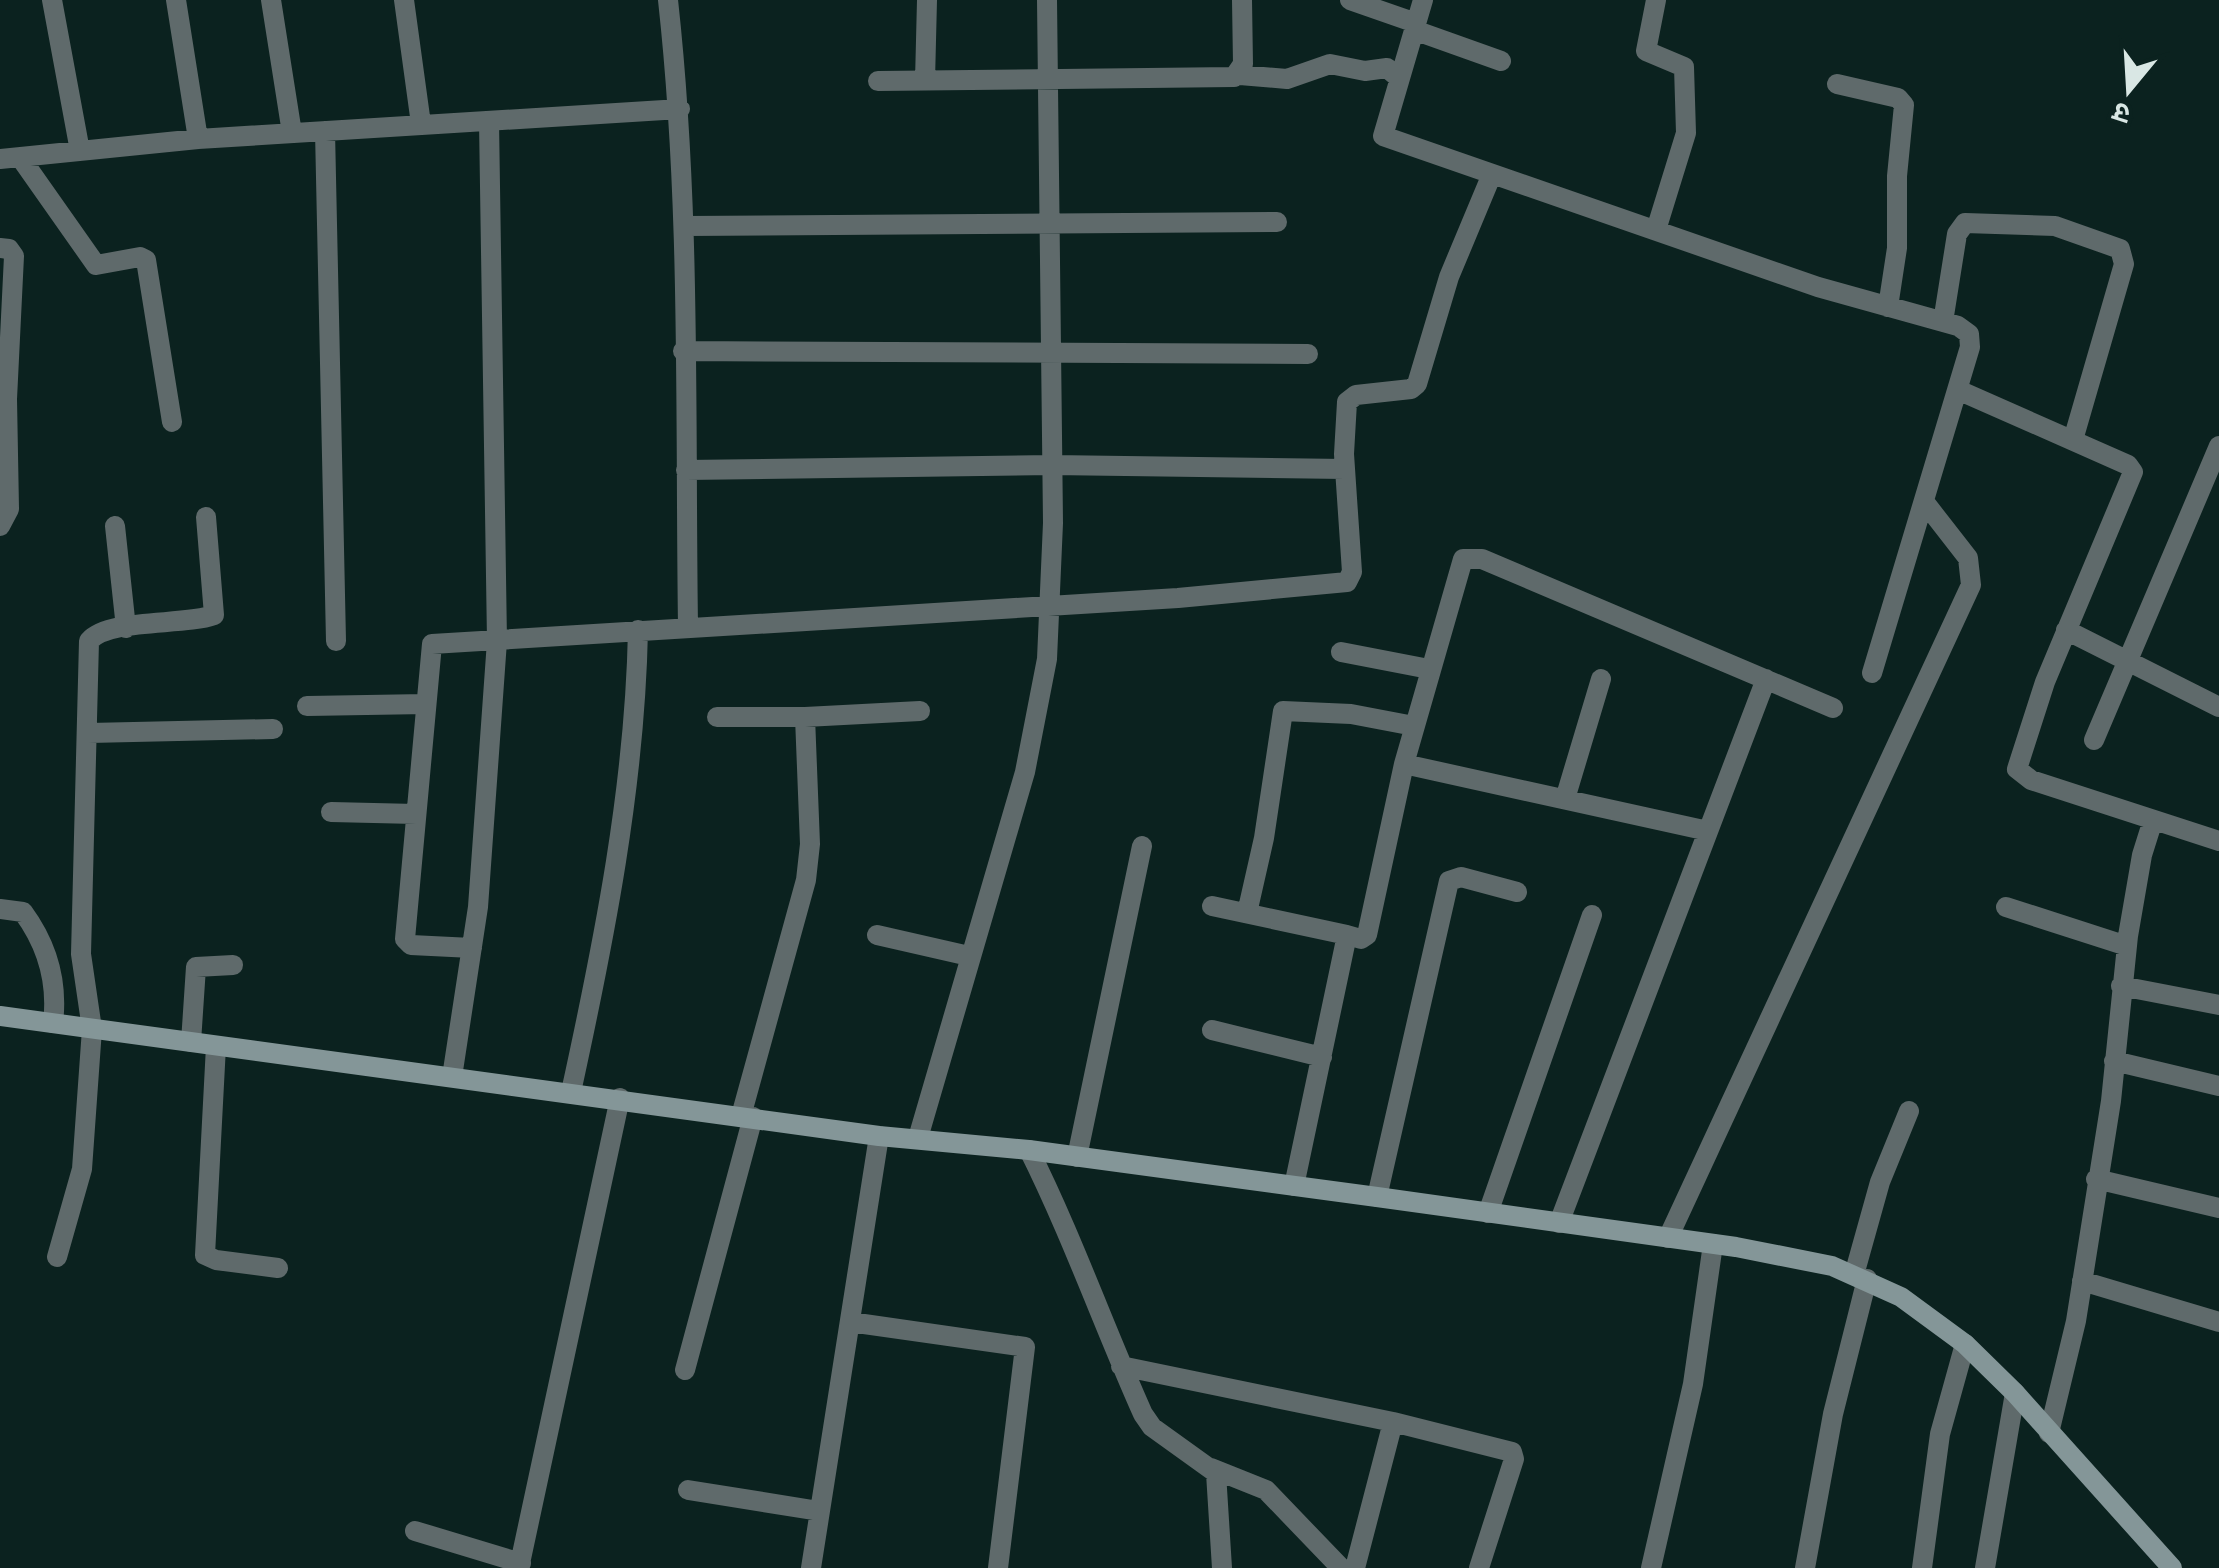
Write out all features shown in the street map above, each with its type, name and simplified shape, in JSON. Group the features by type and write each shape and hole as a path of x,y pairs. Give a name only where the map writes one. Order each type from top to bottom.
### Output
{"street":[{"path":"52,0 80,150"},
{"path":"176,0 198,138"},
{"path":"271,0 292,133"},
{"path":"404,0 421,124"},
{"path":"668,0 680,108 686,226 682,350 688,626"},
{"path":"924,81 927,0"},
{"path":"921,1127 1036,732 1050,605 1047,0"},
{"path":"1240,75 1242,0"},
{"path":"1350,0 1500,61"},
{"path":"1423,0 1383,136 1966,330 1971,340 1958,390 1872,673"},
{"path":"1656,0 1646,51 1684,67 1682,103 1686,126 1656,230"},
{"path":"878,81 1240,75 1288,79 1332,64 1364,71 1387,68 1399,78"},
{"path":"1837,84 1898,98 1904,105 1896,176 1897,248 1888,307"},
{"path":"10,158 198,138 680,108"},
{"path":"453,1067 486,825 497,641 489,121"},
{"path":"326,131 336,641"},
{"path":"10,158 96,265 146,260 172,422"},
{"path":"472,948 405,942 431,645 1178,598 1347,582 1352,572 1345,469 1348,402 1356,395 1411,389 1417,384 1448,277 1492,174"},
{"path":"686,226 1277,222"},
{"path":"1943,322 1958,234 1965,223 2055,226 2120,249 2124,264 2073,440"},
{"path":"0,248 9,249 14,256 7,399 9,510 0,526"},
{"path":"682,350 1308,354"},
{"path":"1958,390 2128,465 2133,472 2023,740 2017,769 2031,780 2219,842"},
{"path":"2094,740 2128,660 2210,493 2219,446"},
{"path":"686,470 1052,465 1345,469"},
{"path":"1672,1229 1970,585 1968,558 1926,504"},
{"path":"57,1257 82,1169 91,1021 81,954 89,641 95,635 126,628 214,614 206,517"},
{"path":"115,526 126,628"},
{"path":"1212,906 1361,940 1367,935 1429,669 1459,565 1468,555 1833,708"},
{"path":"574,1078 622,815 636,701 638,630"},
{"path":"2066,630 2219,707"},
{"path":"1341,652 1429,669"},
{"path":"1562,1214 1766,679"},
{"path":"1565,799 1602,680"},
{"path":"307,706 426,704"},
{"path":"717,717 804,718 920,710"},
{"path":"1248,913 1283,711 1350,714 1414,726"},
{"path":"685,1370 809,861 804,718"},
{"path":"89,732 273,729"},
{"path":"1404,764 1708,831"},
{"path":"331,812 416,814"},
{"path":"2052,1422 2082,1281 2127,946 2142,855 2153,820"},
{"path":"1080,1145 1142,846"},
{"path":"1380,1186 1449,881 1461,877 1517,892"},
{"path":"2006,907 2127,946"},
{"path":"0,909 23,912 36,931 56,982 54,1014"},
{"path":"1491,1205 1592,915"},
{"path":"877,935 969,956"},
{"path":"1296,1177 1347,935"},
{"path":"192,1031 196,968 233,965"},
{"path":"2121,986 2219,1005"},
{"path":"0,1016 54,1014 192,1031 216,1046 574,1078 620,1098 746,1107 879,1136 921,1127 1029,1150 1080,1145 1672,1229 1713,1244 1860,1268 1965,1344 2015,1394 2052,1422 2172,1568"},
{"path":"1212,1030 1322,1057"},
{"path":"216,1046 205,1254 216,1260 278,1268"},
{"path":"2114,1061 2219,1086"},
{"path":"414,1531 520,1565 620,1098"},
{"path":"1805,1568 1860,1268 1880,1182 1909,1112"},
{"path":"811,1568 879,1136"},
{"path":"1029,1150 1058,1207 1122,1366 1152,1427 1212,1468 1266,1490 1341,1568"},
{"path":"2096,1179 2219,1208"},
{"path":"1651,1568 1693,1384 1713,1244"},
{"path":"2082,1281 2219,1322"},
{"path":"850,1322 1025,1347 1027,1362 998,1568"},
{"path":"1922,1568 1940,1434 1965,1344"},
{"path":"1122,1366 1393,1422 1514,1456 1480,1568"},
{"path":"1986,1568 2015,1394"},
{"path":"1355,1568 1393,1422"},
{"path":"1212,1468 1220,1489 1222,1568"},
{"path":"688,1490 819,1510"}]}
